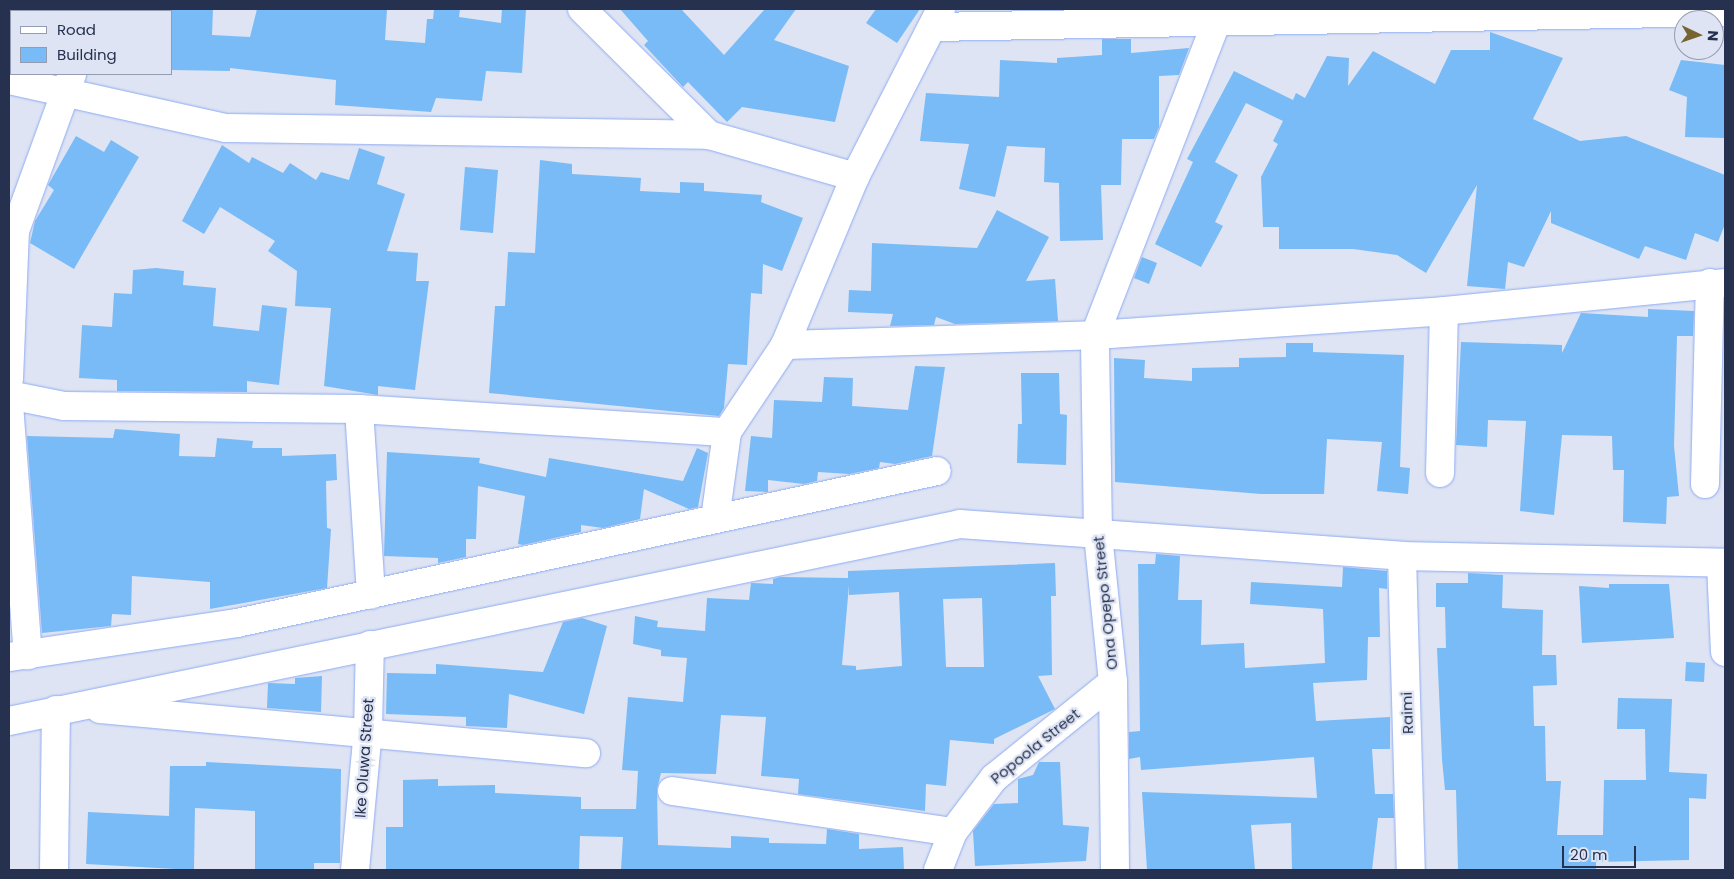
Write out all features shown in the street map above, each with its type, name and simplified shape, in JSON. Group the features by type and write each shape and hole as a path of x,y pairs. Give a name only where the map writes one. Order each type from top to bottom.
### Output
{"street":[{"path":"582,9 709,134"},
{"path":"715,519 726,432 785,345 855,177 937,18 1217,20 1280,24 1725,12"},
{"path":"1095,335 1217,20"},
{"path":"9,80 68,83 225,128 709,134 855,177"},
{"path":"9,378 15,231 68,83"},
{"path":"785,345 1095,335 1444,311 1718,283 1705,484"},
{"path":"1440,473 1444,311"},
{"name":"Ona Opepo Street","path":"1095,335 1098,530 1113,682 1115,870"},
{"path":"9,395 64,406 359,409 726,432"},
{"path":"9,404 18,656 238,623 937,471"},
{"path":"359,409 371,594"},
{"path":"9,721 960,524 1098,530 1402,556 1723,563 1725,652"},
{"name":"Raimi","path":"1402,556 1412,870"},
{"name":"Ike Oluwa Street","path":"355,870 368,730 370,645"},
{"name":"Popoola Street","path":"938,870 954,832 994,778 1113,682"},
{"path":"65,708 260,726 368,730 586,753"},
{"path":"54,870 65,708"},
{"path":"672,791 954,832"}],"building":[{"path":"213,9 212,35 250,37 257,9 387,9 385,40 425,43 427,19 433,19 434,9 460,9 459,17 501,23 502,9 526,9 522,73 486,71 482,101 436,98 431,112 335,105 336,80 230,68 230,71 172,70 171,10"},
{"path":"620,9 681,9 724,55 765,9 796,9 774,40 849,66 835,122 742,107 727,122 688,82 683,87 644,45 648,41"},
{"path":"876,9 920,9 897,43 866,23"},
{"path":"1490,32 1563,58 1533,119 1580,141 1626,136 1725,175 1725,224 1718,242 1695,233 1686,260 1645,246 1639,259 1551,223 1551,211 1524,267 1508,262 1505,289 1467,286 1477,185 1426,273 1397,255 1353,249 1279,249 1279,227 1263,227 1261,177 1278,144 1273,141 1283,121 1246,103 1215,162 1238,175 1215,222 1223,226 1201,267 1155,244 1193,162 1187,159 1234,71 1293,100 1296,93 1305,98 1327,56 1349,58 1348,86 1373,51 1435,84 1451,50 1490,50"},
{"path":"1102,39 1131,39 1131,53 1189,48 1179,75 1159,76 1159,127 1154,139 1122,139 1121,185 1101,185 1103,240 1060,241 1059,183 1044,182 1045,148 1007,146 995,197 959,189 969,144 920,141 926,93 999,97 1000,60 1057,63 1057,58 1102,55"},
{"path":"1681,60 1725,65 1725,138 1685,137 1687,97 1669,90"},
{"path":"76,136 104,152 111,140 139,157 74,269 30,243 35,221 54,190 48,185"},
{"path":"222,145 249,163 252,157 283,173 290,163 316,180 321,172 349,180 359,148 385,157 377,184 405,194 387,251 418,253 416,281 429,281 415,390 378,386 378,395 324,386 331,308 295,306 297,271 268,251 275,241 220,207 204,234 182,221"},
{"path":"540,160 572,164 572,174 641,178 640,191 680,193 680,182 704,183 704,191 762,195 761,202 803,218 782,271 763,264 762,294 751,293 747,365 728,364 724,408 719,416 489,393 495,306 505,306 508,252 535,253"},
{"path":"465,167 498,170 493,233 460,230"},
{"path":"997,210 1049,237 1026,281 1055,279 1058,321 955,324 936,317 934,325 890,326 893,314 848,312 849,290 871,291 872,243 977,248"},
{"path":"1142,257 1157,263 1149,284 1134,278"},
{"path":"156,268 184,271 183,285 216,288 213,326 259,331 262,305 287,308 279,385 247,381 247,392 117,391 117,380 79,378 82,325 112,327 114,293 132,294 133,270"},
{"path":"1648,309 1694,311 1693,336 1677,336 1674,446 1679,496 1667,497 1666,524 1623,522 1624,470 1613,470 1612,436 1562,435 1554,515 1520,511 1526,421 1488,420 1487,447 1456,445 1461,342 1562,345 1562,353 1581,313 1648,317"},
{"path":"1286,343 1313,343 1313,352 1404,355 1400,467 1410,468 1408,494 1377,491 1382,442 1327,439 1324,494 1261,494 1115,482 1114,358 1145,360 1144,378 1192,381 1192,368 1239,367 1239,358 1286,357"},
{"path":"915,366 945,367 932,456 895,464 880,462 879,468 849,474 818,472 817,481 804,484 768,480 768,492 745,491 751,436 772,438 774,400 822,402 824,377 853,378 852,406 908,410"},
{"path":"1021,373 1059,373 1060,414 1067,415 1066,465 1017,463 1018,424 1022,424"},
{"path":"115,429 180,434 179,456 215,457 217,438 253,441 252,448 282,448 282,456 336,454 337,480 326,481 327,528 331,529 327,588 210,609 210,582 132,576 131,615 112,614 111,626 42,633 27,436 113,438"},
{"path":"697,448 708,453 698,507 689,509 644,489 640,519 603,528 581,525 581,532 523,545 518,544 525,496 478,486 476,539 466,539 466,557 438,563 438,558 384,556 387,452 480,458 479,463 546,477 549,458 683,481"},
{"path":"1156,554 1180,556 1178,600 1202,600 1201,645 1244,643 1245,668 1325,663 1323,609 1250,604 1251,582 1342,587 1343,567 1387,571 1387,589 1379,588 1380,637 1368,637 1367,680 1313,683 1316,721 1390,717 1390,749 1372,749 1375,794 1393,794 1394,818 1378,818 1372,870 1292,870 1291,823 1251,825 1255,870 1147,870 1142,792 1317,798 1314,757 1141,770 1140,757 1129,759 1129,732 1140,731 1138,564 1155,564"},
{"path":"1055,563 1056,596 1051,596 1052,675 1038,676 1055,709 994,739 994,744 950,740 946,786 926,784 925,811 798,794 799,779 761,776 766,717 721,715 716,774 661,773 657,789 658,845 731,848 731,836 769,838 769,843 826,844 827,829 859,834 859,849 903,847 904,870 621,870 623,837 580,836 579,870 386,870 386,827 403,827 403,780 438,779 438,786 495,785 495,793 581,797 581,809 636,809 638,771 622,770 628,697 683,702 687,658 661,656 661,650 633,644 635,616 658,621 657,627 705,631 707,598 749,600 751,583 773,584 773,579 780,577 848,578 848,571","holes":["849,585 849,595 899,592 902,666 856,670 856,666 842,665","982,598 984,667 946,667 943,599"]},
{"path":"1468,573 1503,575 1502,608 1543,610 1542,655 1556,655 1557,685 1533,686 1534,726 1545,726 1546,781 1561,781 1557,835 1603,835 1604,780 1646,780 1645,729 1617,729 1618,698 1672,699 1669,772 1707,774 1706,799 1689,798 1689,860 1596,862 1596,870 1458,870 1456,790 1445,790 1442,759 1437,648 1446,648 1445,607 1436,607 1436,583 1468,583"},
{"path":"1609,584 1669,584 1674,638 1582,643 1579,586 1609,588"},
{"path":"582,618 607,626 584,714 509,694 507,728 466,726 466,717 386,714 387,673 436,674 436,664 543,672 563,622"},
{"path":"1686,662 1705,663 1704,682 1685,681"},
{"path":"322,676 321,712 267,708 268,683 295,684 295,678"},
{"path":"206,762 341,769 340,863 314,863 314,870 255,870 255,811 195,808 194,870 86,864 88,812 169,816 170,766 206,766"},
{"path":"1039,762 1060,762 1063,825 1089,827 1086,861 975,866 973,831 994,804 1018,803 1018,779 1033,775"}]}
